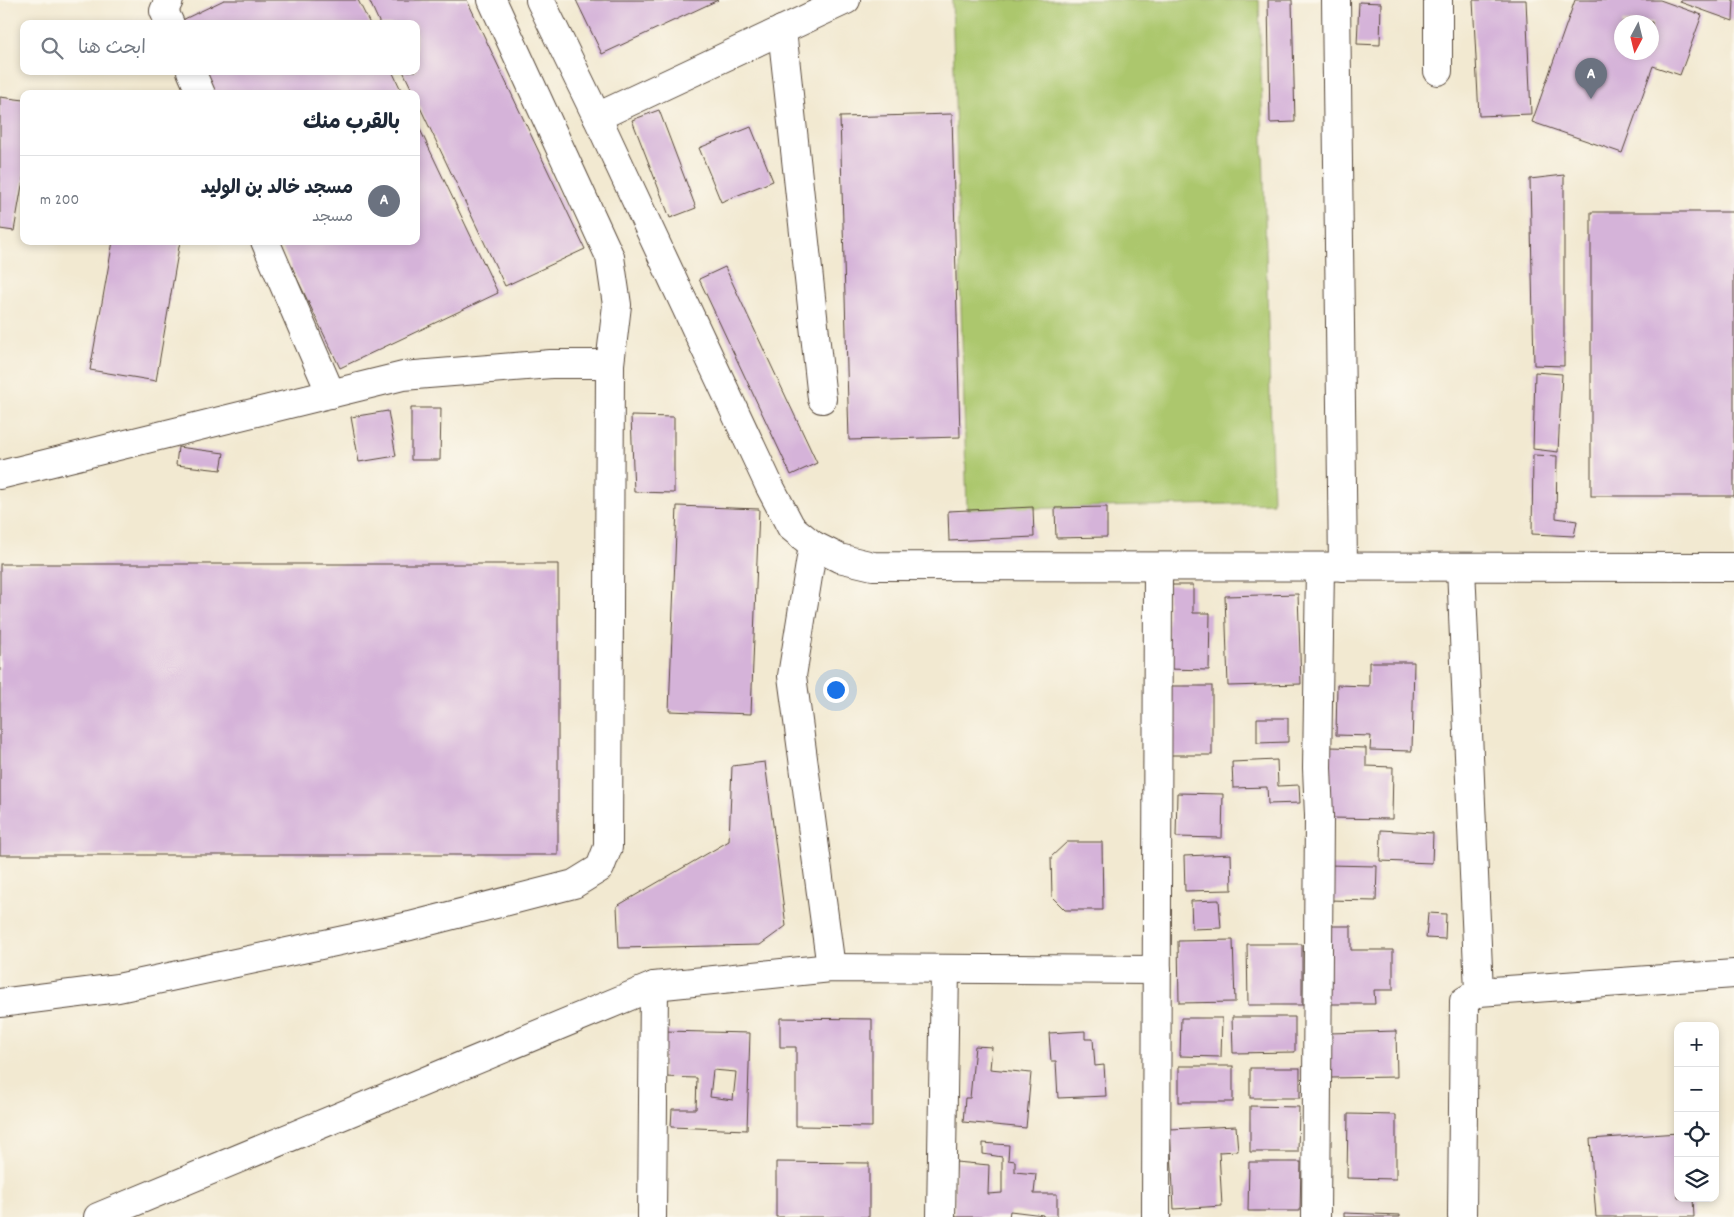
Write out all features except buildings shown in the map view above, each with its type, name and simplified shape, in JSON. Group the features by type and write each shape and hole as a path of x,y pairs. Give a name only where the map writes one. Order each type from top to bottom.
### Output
{"street":[{"path":"168,20 164,11 169,0"},
{"path":"0,1003 118,988 410,926 574,884 600,868 608,847 610,364 617,305 610,257 492,0"},
{"path":"540,0 597,117 770,487 791,527 813,545 839,558 873,566 1734,567"},
{"path":"1316,1217 1319,816 1317,768 1331,567 1336,0"},
{"path":"1438,0 1438,71"},
{"path":"597,117 782,30 839,1"},
{"path":"782,30 822,399"},
{"path":"193,75 199,90"},
{"path":"267,245 331,394"},
{"path":"0,475 403,376 551,364 610,364"},
{"path":"813,545 792,676 831,968"},
{"path":"1156,1217 1158,567"},
{"path":"1461,567 1479,992"},
{"path":"98,1217 654,986 831,968 1157,970"},
{"path":"941,1217 945,969"},
{"path":"1462,1217 1464,1001 1479,992 1734,974"},
{"path":"652,1217 654,986"}],"green space":[{"path":"952,0 1259,0 1273,503 967,510"}],"place":[{"name":"مسجد خالد بن الوليد","path":"1591,99"}]}
